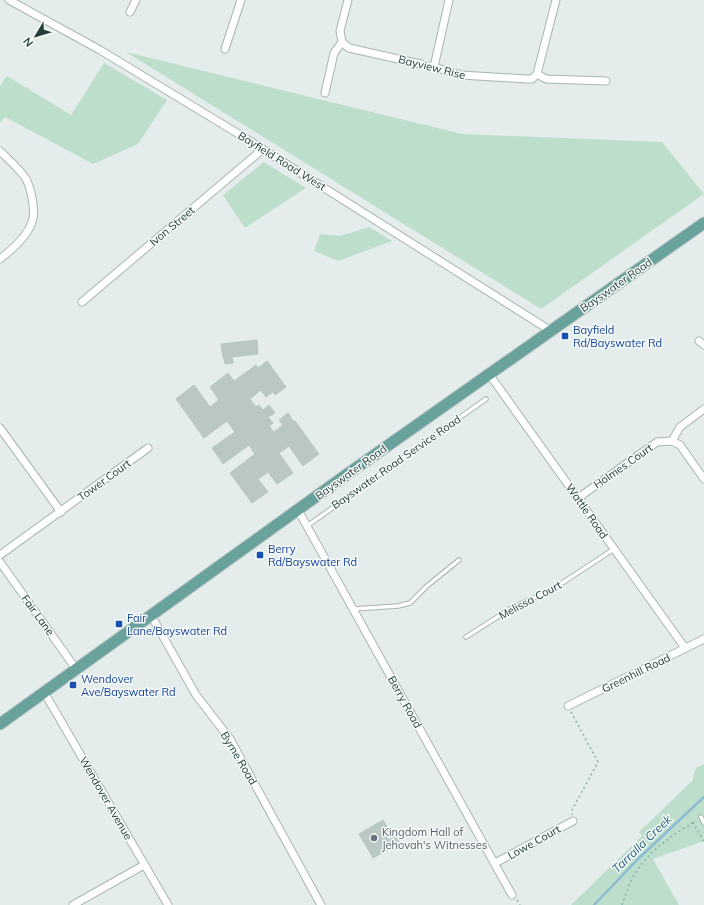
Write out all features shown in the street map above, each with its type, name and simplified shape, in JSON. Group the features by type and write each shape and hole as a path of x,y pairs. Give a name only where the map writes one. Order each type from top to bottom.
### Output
{"main road":[{"name":"Bayswater Road","path":"0,724 489,374 704,223"}],"street":[{"name":"Bayfield Road West","path":"9,0 20,3 263,149 551,331"},
{"path":"130,12 136,0"},
{"path":"225,49 241,0"},
{"path":"325,93 334,53 342,42 340,31 348,0"},
{"path":"434,67 450,0"},
{"path":"556,0 538,74 546,79 606,81"},
{"name":"Bayview Rise","path":"342,42 349,48 434,67 461,75 532,79 538,74"},
{"name":"Ivon Street","path":"82,302 263,149"},
{"path":"0,151 27,180 32,200 33,218 28,230 22,238 12,249 0,258"},
{"name":"Wattle Road","path":"489,374 685,648"},
{"path":"704,409 680,428 672,441 680,445 704,479"},
{"path":"0,428 61,512"},
{"name":"Holmes Court","path":"578,498 657,442 672,441"},
{"name":"Tower Court","path":"0,555 148,448"},
{"name":"Berry Road","path":"298,510 512,894"},
{"name":"Fair Lane","path":"0,562 76,669"},
{"name":"Byrne Road","path":"151,615 196,695 230,739 321,905"},
{"name":"Greenhill Road","path":"568,706 704,639"},
{"name":"Wendover Avenue","path":"44,692 168,905"},
{"name":"Lowe Court","path":"495,864 573,821"},
{"path":"73,905 144,865"}],"lane":[{"name":"Bayswater Road Service Road","path":"307,526 486,399"},
{"name":"Melissa Court","path":"466,637 513,607 550,591 614,549"},
{"path":"353,609 398,606 410,603 427,586 460,560"},
{"path":"701,817 704,823"}],"path":[{"path":"568,706 598,762 572,810 573,821"},
{"path":"622,905 631,880 640,868 663,843 701,817"},
{"path":"693,822 704,842"}],"green space":[{"path":"126,52 462,134 662,142 704,194 541,309"},
{"path":"104,63 167,100 138,144 93,164 5,117 0,123 0,86 7,76 71,115"},
{"path":"264,162 306,188 245,228 223,195"},
{"path":"369,227 392,241 338,261 314,251 320,234 340,236"},
{"path":"704,764 704,841 653,859 679,905 571,905 642,836 639,832 692,781 696,768"}],"building":[{"path":"257,340 258,354 232,357 233,363 225,364 221,344"},
{"path":"267,361 286,387 275,395 273,392 266,397 261,390 250,399 256,407 259,405 263,410 269,405 275,413 268,417 273,423 269,426 274,432 283,425 279,420 288,413 319,454 303,466 289,446 279,453 293,473 277,484 268,472 258,479 268,492 252,503 230,473 255,454 249,445 223,464 212,448 235,432 227,421 204,438 176,399 194,385 210,407 219,400 210,387 228,373 234,381 256,365 258,368"},
{"name":"Kingdom Hall of Jehovah's Witnesses","path":"383,820 390,832 385,834 388,840 395,836 400,843 373,858 359,834"}],"waterway":[{"name":"Tarralla Creek","path":"594,905 637,860 704,797"}],"place":[{"name":"Bayfield Rd/Bayswater Rd","path":"565,336"},
{"name":"Berry Rd/Bayswater Rd","path":"260,555"},
{"name":"Fair Lane/Bayswater Rd","path":"119,624"},
{"name":"Wendover Ave/Bayswater Rd","path":"73,685"},
{"name":"Kingdom Hall of Jehovah's Witnesses","path":"374,838"}]}
